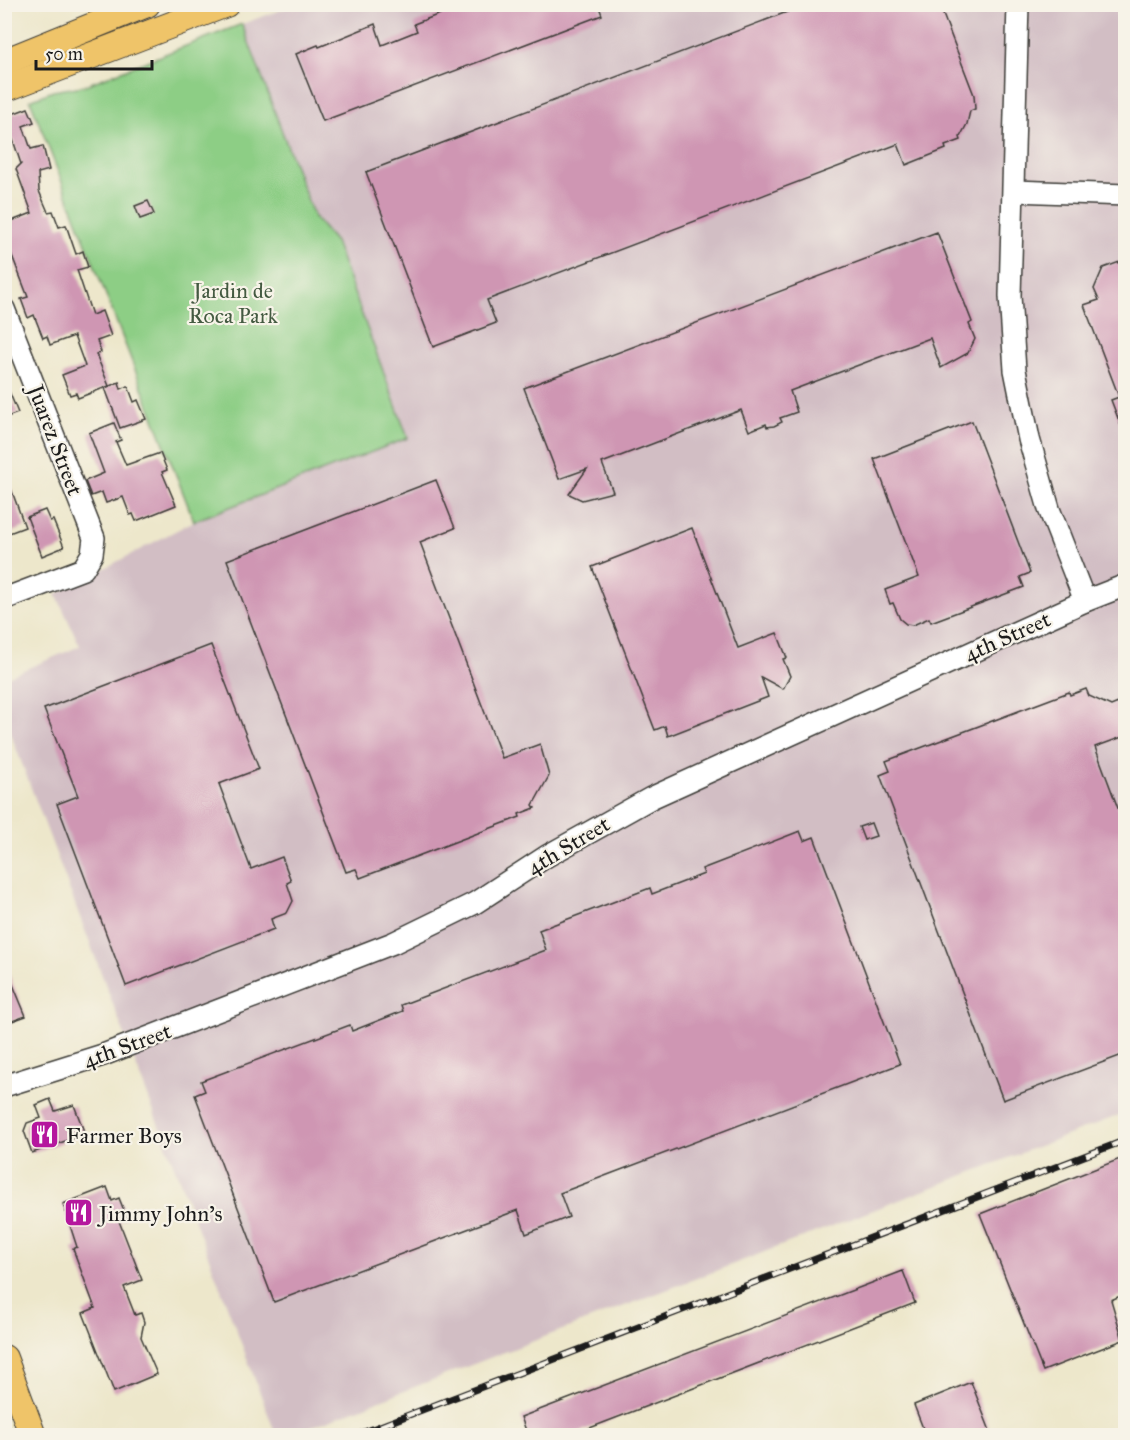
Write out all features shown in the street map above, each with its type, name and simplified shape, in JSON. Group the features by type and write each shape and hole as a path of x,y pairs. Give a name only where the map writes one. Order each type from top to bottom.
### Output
{"main road":[{"path":"4,62 147,4"},
{"path":"4,89 226,4"},
{"path":"4,1358 33,1436"}],"street":[{"path":"1018,4 1010,296 1015,370 1029,439 1049,509 1085,601"},
{"path":"1014,191 1125,195"},
{"name":"Juarez Street","path":"4,309 94,538 92,554 83,569 4,598"},
{"name":"4th Street","path":"4,1086 103,1055 393,943 475,903 547,856 651,798 1085,601 1125,585"}],"shaded area":[{"path":"297,4 1125,5 1125,1113 290,1435 276,1435 5,719 5,678 80,646 56,594 194,521 335,242 314,217 242,24"}],"green space":[{"name":"Jardin de Roca Park","path":"242,24 314,217 335,242 408,438 194,521 30,100 53,91 83,86"}],"building":[{"path":"471,4 473,10 489,4 598,4 602,15 323,121 296,54 375,24 382,45 417,31 414,24"},
{"path":"808,4 939,4 974,95 975,109 970,111 967,124 960,137 961,140 945,146 946,149 906,165 898,144 487,300 496,323 433,347 366,172"},
{"path":"28,108 34,122 23,126 31,149 43,146 49,170 38,173 39,191 48,212 53,211 59,227 66,225 76,254 83,251 88,267 77,270 92,315 102,311 111,336 97,341 101,352 96,354 109,386 78,398 76,393 70,395 62,375 85,366 74,336 50,345 47,336 43,338 34,315 28,318 21,299 28,297 6,240 4,224 32,213 16,169 21,164 13,140 4,142 4,117"},
{"path":"148,201 154,214 140,219 135,206"},
{"path":"937,232 972,322 969,324 975,339 968,353 941,368 930,338 790,391 797,412 780,418 782,422 774,426 767,427 766,424 749,431 741,410 602,463 613,492 582,500 569,494 587,469 559,479 524,388"},
{"path":"1125,260 1124,434 1111,400 1119,397 1084,305 1099,300 1094,289 1103,268"},
{"path":"4,379 18,413 4,418"},
{"path":"119,382 121,389 128,386 134,402 138,400 146,419 120,428 105,388"},
{"path":"972,421 1030,573 1020,577 1024,587 931,622 929,618 913,625 906,624 900,619 893,603 890,604 885,590 919,577 874,459"},
{"path":"114,423 121,440 116,442 126,465 160,453 167,470 162,472 176,505 136,521 133,514 130,515 123,497 106,503 102,492 91,496 85,481 104,473 89,433"},
{"path":"6,475 25,527 4,535 4,476"},
{"path":"436,480 455,528 420,542 502,758 540,744 549,776 533,805 535,808 519,814 520,817 360,878 356,869 346,872 227,560"},
{"path":"45,510 50,521 53,520 64,547 42,556 27,517"},
{"path":"692,528 738,648 777,633 787,658 783,659 790,676 783,689 761,677 768,697 668,736 665,726 655,730 592,567"},
{"path":"211,645 259,769 219,784 251,869 282,857 291,881 287,883 293,901 287,913 271,919 274,929 126,986 57,804 78,796 44,709"},
{"path":"1086,689 1089,696 1111,706 1118,703 1125,724 1125,736 1095,747 1125,827 1125,1054 1003,1100 880,775 890,771 886,761 1069,692 1070,695"},
{"path":"871,823 876,836 864,840 859,827"},
{"path":"800,831 804,841 814,837 900,1064 560,1193 569,1217 526,1234 518,1210 274,1302 195,1095 205,1091 201,1081 350,1025 352,1031 403,1011 401,1005 546,950 539,930 650,888 652,894 704,874 702,869"},
{"path":"4,963 26,1016 4,1024"},
{"path":"50,1099 55,1111 74,1105 85,1134 32,1153 24,1131 27,1123 41,1118 36,1105"},
{"path":"1125,1157 1125,1294 1111,1300 1123,1340 1043,1371 980,1214"},
{"path":"107,1187 112,1201 119,1198 127,1218 119,1221 142,1280 124,1287 135,1315 141,1313 144,1322 141,1337 157,1374 114,1392 83,1313 95,1308 73,1249 77,1247 63,1204"},
{"path":"903,1271 915,1303 569,1436 528,1436 521,1417"},
{"path":"971,1382 992,1436 926,1436 914,1405"}],"railway":[{"path":"354,1436 1126,1140"}],"place":[{"name":"Farmer Boys","path":"45,1135"},
{"name":"Jimmy John's","path":"78,1213"}]}
